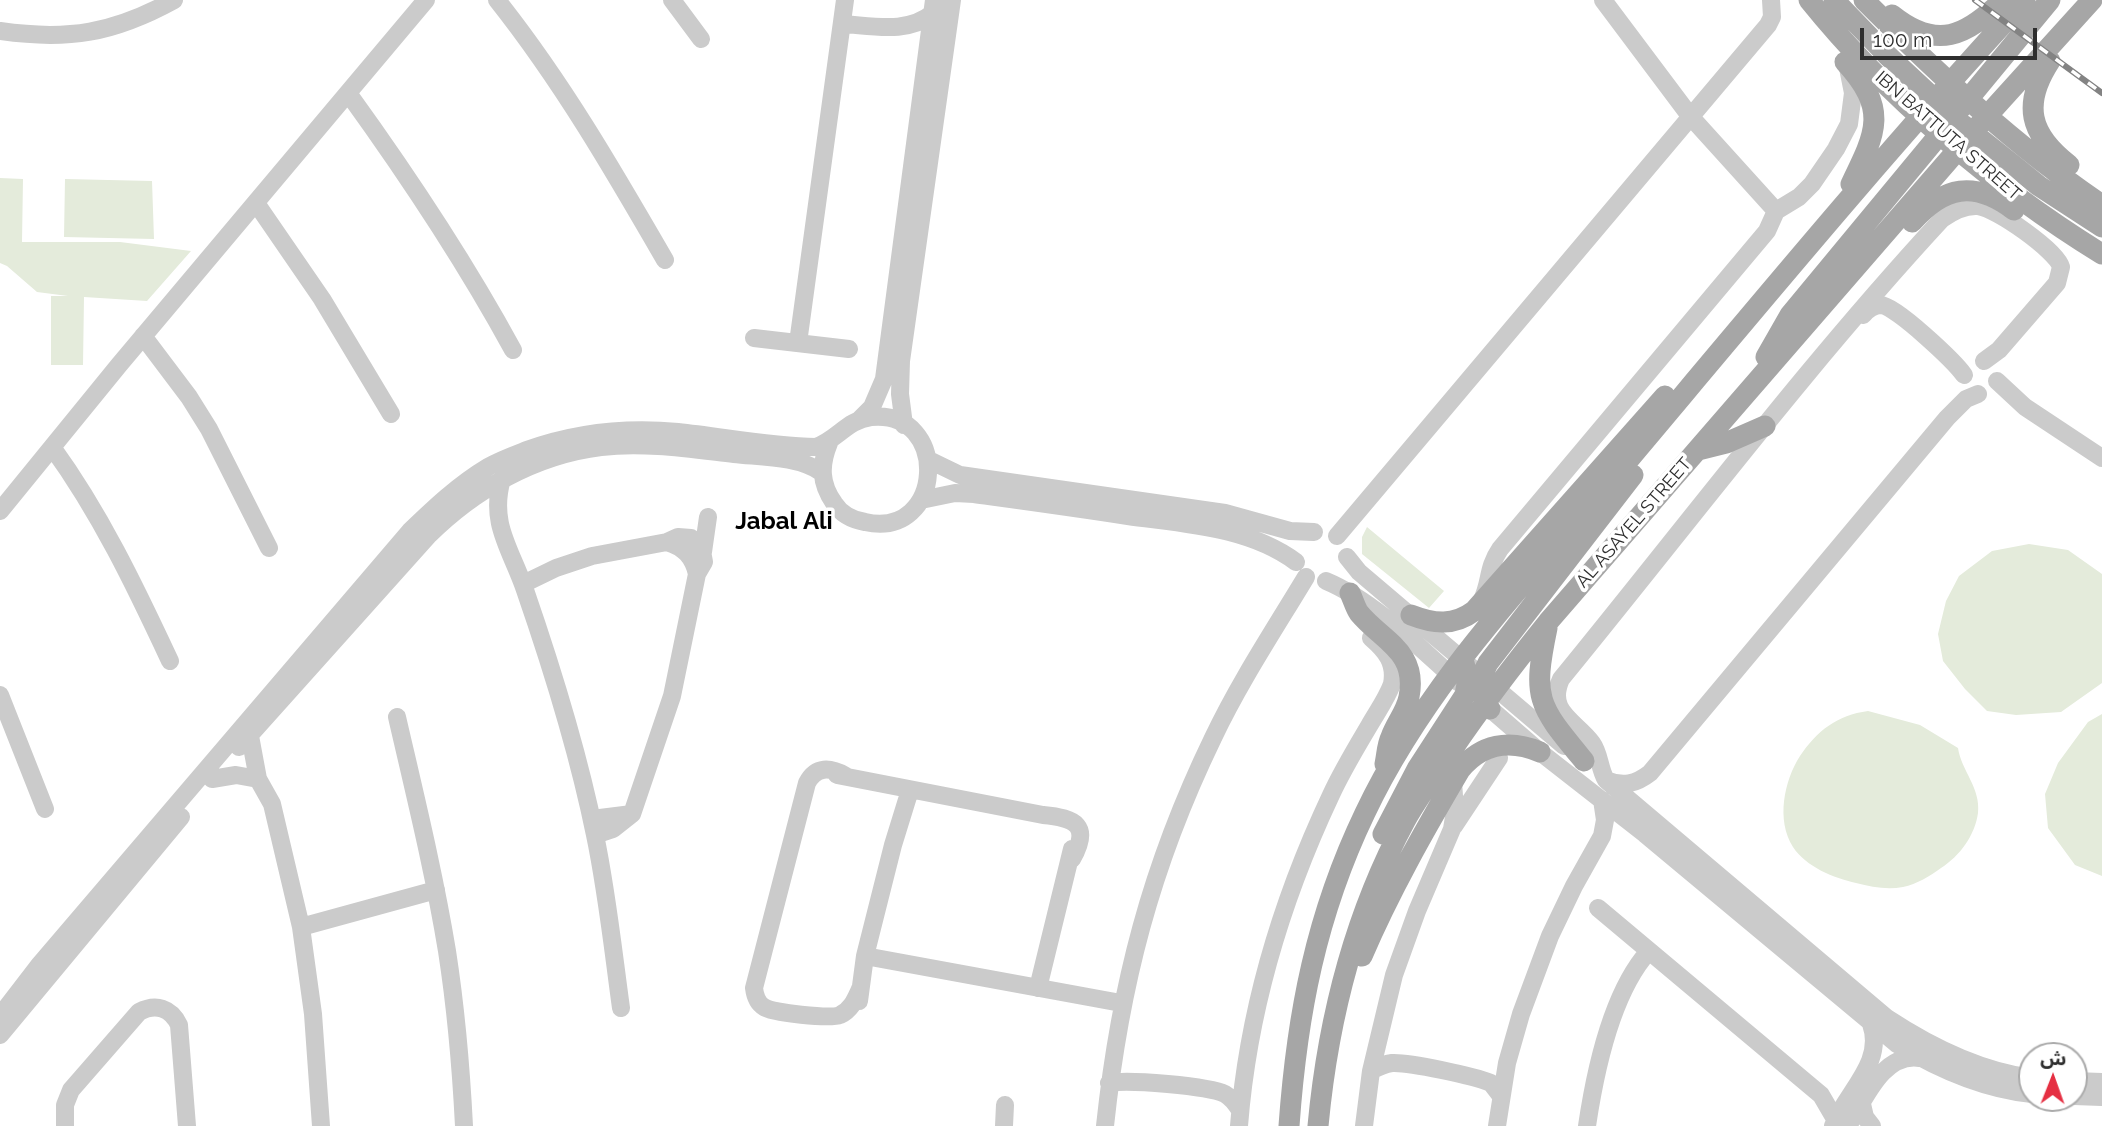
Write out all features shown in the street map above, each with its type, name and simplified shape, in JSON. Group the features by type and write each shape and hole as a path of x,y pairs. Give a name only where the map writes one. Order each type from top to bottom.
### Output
{"main road":[{"path":"1795,0 1868,91 1874,117 1870,142 1836,214"},
{"name":"IBN BATTUTA STREET","path":"1809,0 1849,48 1950,122 2016,196 2095,250"},
{"path":"1834,0 1950,122 2102,227"},
{"name":"IBN BATTUTA STREET","path":"1864,0 1942,77 1950,122"},
{"path":"1874,0 1910,28 1944,35 1977,25 2003,0"},
{"path":"1950,122 1926,89 1933,86 1937,78 1942,77 2025,0"},
{"path":"1746,392 1790,315 2050,0"},
{"path":"1950,122 1995,107 2092,0"},
{"path":"2071,26 2035,86 2033,113 2044,143 2102,189"},
{"path":"1950,122 1976,97 1981,104 1995,107 2046,164 2102,205"},
{"name":"AL ASAYEL STREET","path":"1476,685 1705,367 1836,214 1950,122"},
{"name":"AL ASAYEL STREET","path":"1290,1126 1300,1018 1314,949 1337,877 1365,812 1413,729 1476,685 1548,622 1805,325 1950,122"},
{"path":"1805,325 1837,302 1924,209 1937,198 1948,194 1973,190 1986,192 2040,229 2095,250"},
{"path":"1411,615 1424,620 1457,622 1481,603 1656,405 1686,378 1705,367"},
{"path":"1698,450 1726,443 1765,426"},
{"path":"1336,586 1360,614 1395,644 1410,676 1409,696 1389,741 1383,779"},
{"path":"1548,622 1538,672 1541,700 1554,725 1584,761"},
{"path":"1318,1126 1331,1029 1349,954 1366,907 1371,870 1385,831 1417,769 1462,701 1476,685"},
{"path":"1331,1029 1384,905 1453,781 1469,758 1479,751 1507,745 1529,747 1540,752"}],"street":[{"path":"0,31 31,36 69,36 106,30 142,18 174,0"},
{"path":"0,511 143,336 426,0"},
{"path":"497,0 526,36 583,119 665,260"},
{"path":"671,0 701,39"},
{"path":"798,343 845,0"},
{"path":"904,425 900,394 901,361 952,0"},
{"path":"1603,0 1690,116 1776,211"},
{"path":"1336,536 1768,26 1772,17 1772,0"},
{"path":"843,24 902,27 919,22 933,6"},
{"path":"860,419 883,418 904,425 919,440 929,460 929,481 921,500 912,510 888,523 874,524 854,520 837,509 826,492 821,472 823,457 830,443 838,432 872,408 884,379 933,6"},
{"path":"902,27 918,37 928,53"},
{"path":"1481,603 1487,588 1490,564 1500,548 1767,232 1776,211 1799,197 1812,184 1836,149 1849,124 1853,93 1843,59"},
{"path":"348,93 452,243 513,350"},
{"path":"256,203 322,299 391,414"},
{"path":"1606,780 1592,743 1560,709 1556,692 1561,679 1894,270 1950,213 1968,206 1988,208 2057,257 2062,273 2057,283 2000,350 1972,370 1947,418"},
{"path":"1894,270 1891,294 1897,305 1972,370"},
{"path":"1606,780 1624,784 1643,779 1650,773 1947,418 1966,399 1987,389 1993,366 1972,370 1953,360 1891,308 1884,306 1871,307 1843,338 1833,343"},
{"path":"143,336 209,429 269,548"},
{"path":"754,338 849,349"},
{"path":"1972,370 1969,389 1987,389 2025,407 2102,457"},
{"path":"0,1016 48,954 410,531 468,480 490,465 515,455 568,437 596,431 652,430 806,447 830,443"},
{"path":"0,1035 212,779 428,536 462,504 502,479 585,450 630,446 681,448 792,461 821,472"},
{"path":"51,447 93,507 128,572 170,661"},
{"path":"929,460 960,475 1225,513 1290,531 1330,532 1345,545 1347,557 1336,586 1359,625 1390,658 1392,684 1332,792 1298,871 1266,972 1244,1077 1239,1118"},
{"path":"502,479 497,499 498,523 523,584 571,732 605,886 621,1008"},
{"path":"921,500 955,493 974,494 1199,526 1240,535 1272,546 1319,582 1336,586 1584,761 1606,780 1648,826 1871,1024 1920,1058 1971,1080 2018,1091"},
{"path":"462,504 480,509 498,523"},
{"path":"594,827 614,829 632,814 672,696 697,574 704,562 708,517"},
{"path":"1105,1126 1112,1059 1122,1003 1135,945 1153,886 1182,805 1231,702 1301,570 1297,547 1307,535 1314,532"},
{"path":"523,584 556,568 592,556 667,542 678,537 685,536 696,541 704,552"},
{"path":"667,542 676,545 690,557 697,574"},
{"path":"1347,557 1359,572 1411,615 1540,752 1602,800 1648,826 1887,1018 1939,1049 1967,1062 2018,1075"},
{"path":"0,695 45,809"},
{"path":"397,717 436,890 455,1011 464,1126"},
{"path":"250,736 258,779 272,804 301,927 313,1014 321,1126"},
{"path":"1364,1126 1378,1039 1405,943 1452,829 1499,758"},
{"path":"1648,826 1644,790 1650,773"},
{"path":"212,779 236,775 258,779"},
{"path":"910,790 865,956 860,989 853,1003 846,1011 836,1016 819,1017 783,1011 765,997 760,985 760,967 804,797 818,779 829,775 846,776 1043,815 1060,822 1068,830 1072,842 1072,859 1054,917 1038,988"},
{"path":"1452,829 1455,811 1453,781"},
{"path":"1497,1126 1507,1063 1521,1014 1544,949 1605,828 1602,800"},
{"path":"1595,849 1606,838 1619,831 1648,826"},
{"path":"301,927 436,890"},
{"path":"1598,908 1821,1095 1839,1124 1858,1096 1893,1062 1906,1057 1920,1058"},
{"path":"1587,1126 1600,1062 1619,1001 1631,974 1649,951"},
{"path":"865,956 1122,1003"},
{"path":"65,1126 65,1105 71,1090 139,1012 154,1007 170,1012 179,1025 187,1126"},
{"path":"1871,1024 1874,1053 1858,1096 1865,1117 1872,1126"},
{"path":"1378,1039 1398,1054 1487,1072 1498,1070 1507,1063"},
{"path":"1112,1059 1121,1069 1134,1073 1216,1083 1244,1077"},
{"path":"1371,1071 1396,1063 1442,1071 1492,1083 1501,1096"},
{"path":"1109,1083 1133,1081 1216,1091 1230,1098 1239,1118"},
{"path":"1821,1095 1834,1099 1858,1096"},
{"path":"1004,1126 1005,1105"}],"green space":[{"path":"0,178 23,179 22,242 120,242 191,251 147,301 84,297 83,365 51,365 51,296 68,296 37,292 0,263"},
{"path":"65,179 152,181 154,239 64,237"},
{"path":"1367,527 1444,591 1429,608 1362,554 1362,537"},
{"path":"2029,544 2068,550 2102,574 2102,683 2061,712 2016,715 1987,711 1943,661 1938,634 1946,601 1959,576 1992,551"},
{"path":"1868,711 1920,725 1958,748 1977,795 1976,821 1970,837 1960,851 1932,874 1903,887 1868,886 1821,871 1793,847 1785,825 1786,789 1800,756 1821,732 1837,720"},
{"path":"2102,714 2102,876 2075,865 2048,828 2045,794 2058,763 2088,722"}],"railway":[{"path":"1975,0 2102,93"}],"district":[{"name":"Jabal Ali","path":"784,522"}]}
